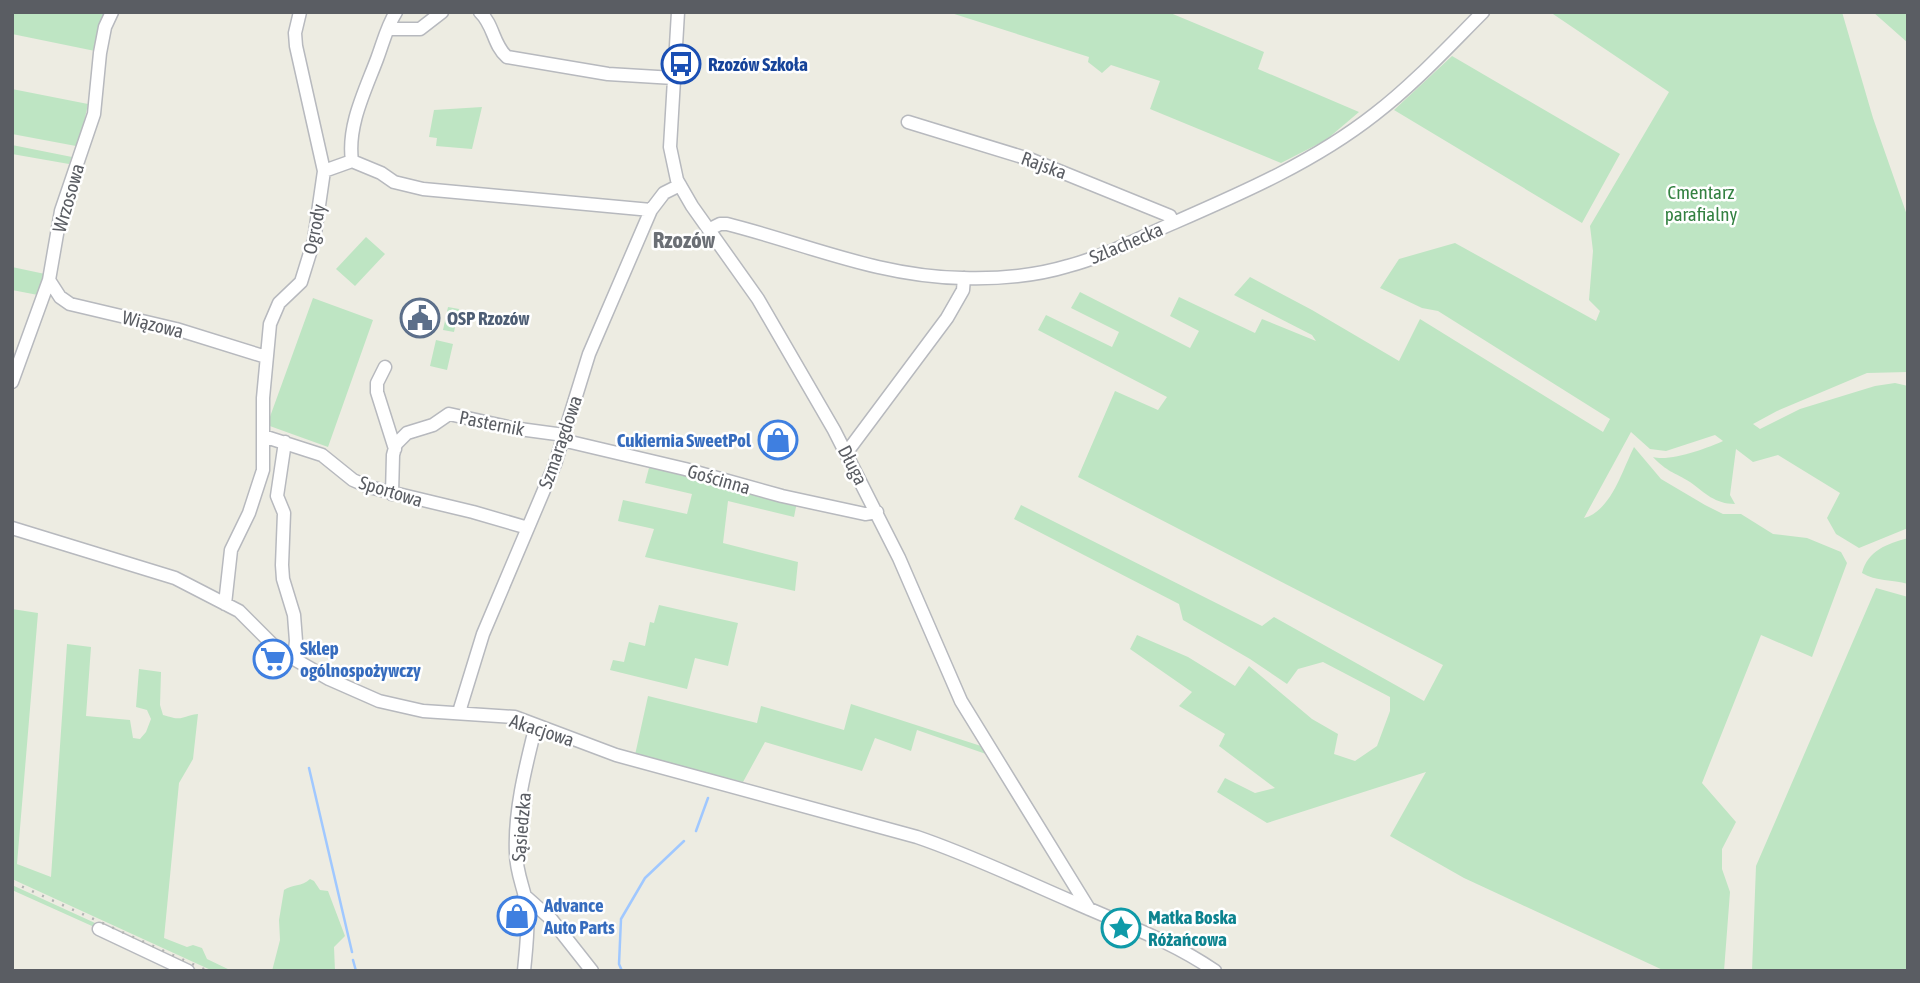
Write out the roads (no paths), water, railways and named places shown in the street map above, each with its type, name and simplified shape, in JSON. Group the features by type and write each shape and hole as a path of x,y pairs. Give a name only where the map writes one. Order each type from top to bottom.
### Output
{"street":[{"name":"Wrzosowa","path":"12,382 50,280 61,211 94,114 100,54 112,12"},
{"path":"300,12 295,33 296,47 324,171 352,161 381,173 394,182 423,189 651,210"},
{"path":"352,161 355,121 396,12"},
{"path":"388,29 420,29 442,12"},
{"path":"480,12 488,20 498,47 508,57 608,74 674,78"},
{"name":"Długa","path":"678,12 670,147 672,164 680,185 758,299 847,452 877,512 961,701 1089,909"},
{"name":"Szlachecka","path":"710,229 720,224 727,225 872,267 964,278 1031,275 1070,266 1173,223 1303,162 1351,132 1400,95 1483,12"},
{"name":"Rajska","path":"908,122 1042,163 1170,216 1173,223"},
{"name":"Ogrody","path":"225,604 231,550 259,487 263,470 263,398 266,357 274,312 279,303 301,282 314,240 324,171"},
{"name":"Szmaragdowa","path":"459,712 484,634 547,484 589,354 651,210 664,193 680,185"},
{"path":"847,452 947,318 963,290 964,278"},
{"name":"Wiązowa","path":"50,280 60,298 70,304 167,326 266,357"},
{"path":"385,367 377,383 377,392 395,449 392,494"},
{"name":"Pasternik","path":"395,449 404,435 433,425 449,414 563,437"},
{"name":"Sportowa","path":"264,436 322,455 353,480 392,494 473,512 528,528"},
{"name":"Gościnna","path":"563,437 782,496 865,514 877,512"},
{"path":"285,442 277,496 284,513 283,579 294,615 294,659"},
{"name":"Akacjowa","path":"12,528 158,571 225,604 248,619 272,644 329,680 393,705 423,712 515,717 616,755 917,837 1130,925 1184,951 1215,971"},
{"name":"Sąsiedzka","path":"524,971 528,925 524,895 516,868 517,828 536,725"},
{"path":"524,895 551,919 592,971"},
{"path":"99,929 188,971"}],"waterway":[{"path":"309,768 352,952"},
{"path":"696,831 708,798"},
{"path":"622,971 619,964 621,919 645,878 684,841"},
{"path":"353,960 356,971"}],"railway":[{"path":"12,882 208,971"}],"place":[{"name":"Rzozów Szkoła","path":"681,64"},
{"name":"OSP Rzozów","path":"420,318"},
{"name":"Cukiernia SweetPol","path":"778,440"},
{"name":"Sklep ogólnospożywczy","path":"273,659"},
{"name":"Advance Auto Parts","path":"517,916"},
{"name":"Matka Boska Różańcowa","path":"1121,928"}],"district":[{"name":"Rzozów","path":"684,240"}],"park label":[{"name":"Cmentarz parafialny","path":"1701,203"}]}
